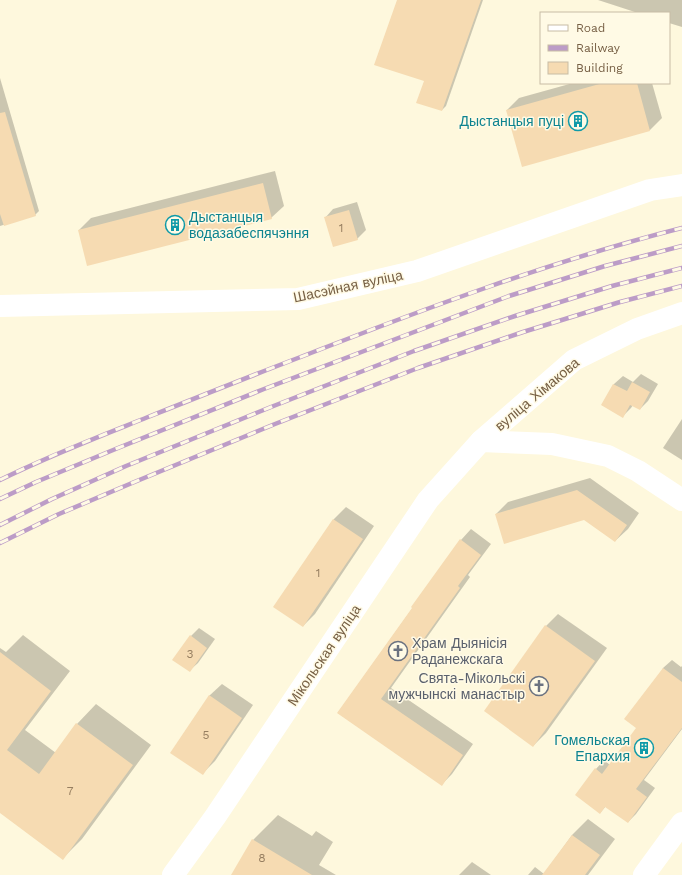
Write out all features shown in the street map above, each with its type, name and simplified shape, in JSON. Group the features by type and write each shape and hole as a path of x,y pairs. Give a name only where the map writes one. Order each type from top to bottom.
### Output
{"street":[{"name":"Шасэйная вуліца","path":"0,306 298,299 417,270 650,190 682,185"},
{"name":"вуліца Хімакова","path":"481,441 574,360 637,329 682,313"},
{"path":"481,441 552,444 608,456 638,471 682,500"},
{"name":"Мікольская вуліца","path":"173,875 215,817 428,500 481,441"},
{"path":"644,875 682,823"}],"building":[{"path":"397,0 481,0 442,111 416,103 424,81 374,65"},
{"name":"Дыстанцыя пуці","path":"599,84 637,84 650,131 522,167 506,110"},
{"path":"5,112 36,216 4,226 0,214 0,113"},
{"name":"Дыстанцыя водазабеспячэння","path":"263,183 272,219 87,266 78,230"},
{"path":"349,210 358,240 333,247 324,217"},
{"path":"632,382 650,392 640,410 630,405 623,418 601,405 613,384 627,391"},
{"path":"577,490 627,525 615,542 584,520 504,544 495,514"},
{"path":"333,519 363,539 303,627 273,607"},
{"path":"460,539 481,555 458,586 460,588 381,699 463,755 442,786 337,713"},
{"name":"Свята-Мікольскі мужчынскі манастыр","path":"545,625 595,661 533,747 484,711"},
{"path":"190,635 207,648 190,672 172,660"},
{"path":"0,652 51,691 7,750 39,774 76,723 133,765 63,860 0,813"},
{"name":"Гомельская Епархия","path":"663,668 682,682 682,728 636,789 647,797 628,823 605,807 600,814 575,795 595,768 602,774 636,728 624,719"},
{"path":"209,695 242,718 203,775 170,753"},
{"path":"572,835 600,855 585,875 542,875"},
{"path":"252,839 312,875 231,875"}],"railway":[{"path":"0,480 55,455 260,372 440,304 584,255 682,228"},
{"path":"0,499 36,482 264,389 509,296 605,266 682,246"},
{"path":"0,525 52,499 126,466 414,351 515,316 612,286 682,268"},
{"path":"0,543 59,514 132,483 275,424 418,368 523,332 620,302 682,286"}],"place":[{"name":"Дыстанцыя пуці","path":"578,121"},
{"name":"Дыстанцыя водазабеспячэння","path":"175,225"},
{"name":"Храм Дыянісія Раданежскага","path":"398,651"},
{"name":"Свята-Мікольскі мужчынскі манастыр","path":"539,686"},
{"name":"Гомельская Епархия","path":"644,748"}]}
